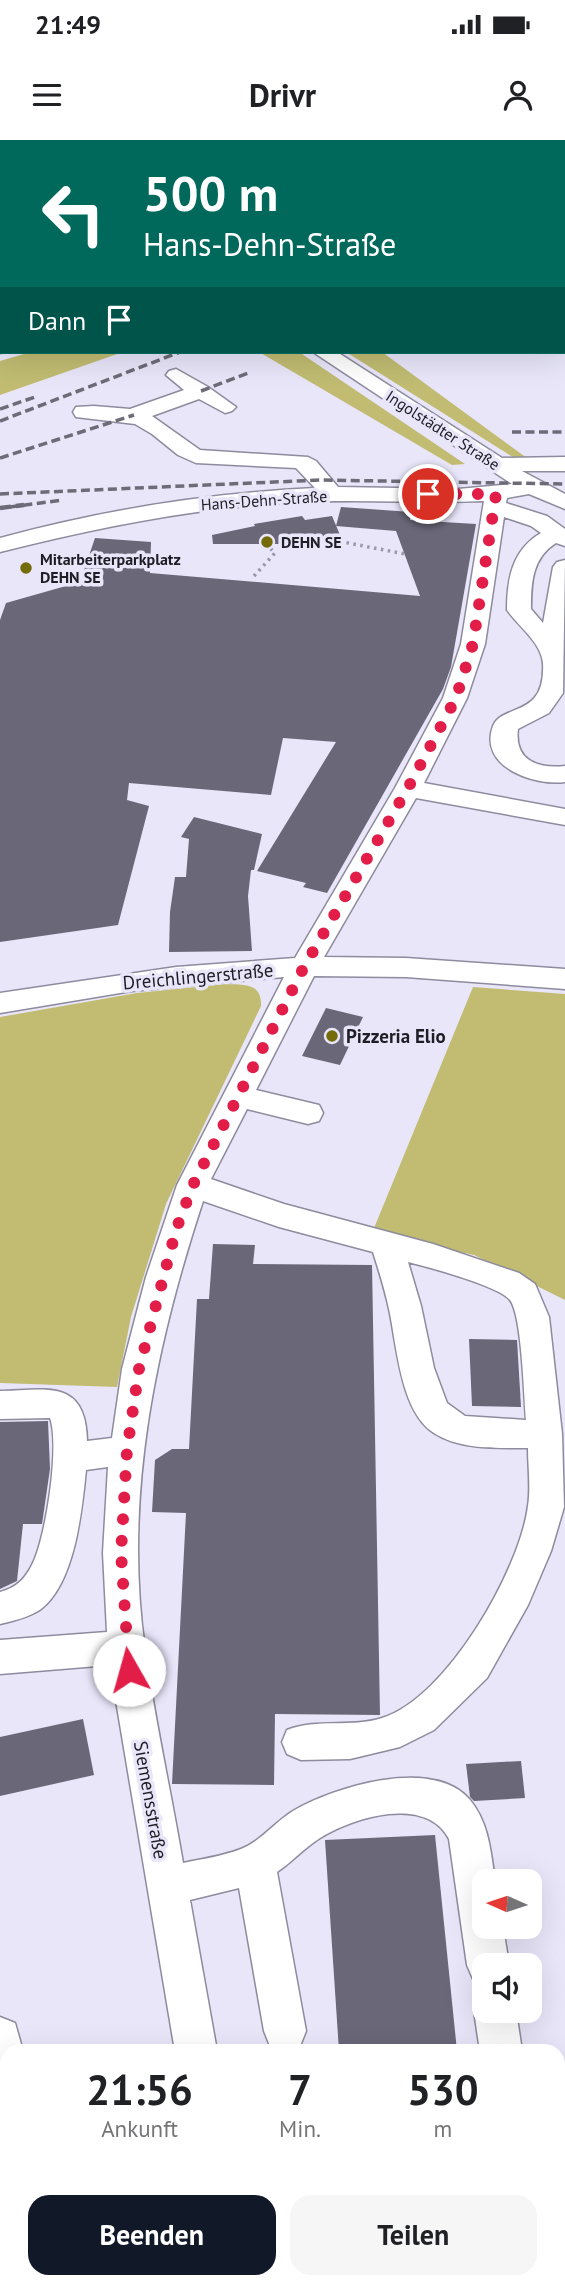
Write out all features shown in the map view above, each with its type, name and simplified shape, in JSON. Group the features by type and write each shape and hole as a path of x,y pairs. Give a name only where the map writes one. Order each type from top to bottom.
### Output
{"street":[{"name":"Ingolstädter Straße","path":"326,354 496,488"},
{"path":"177,375 225,407"},
{"path":"134,415 201,391"},
{"path":"84,412 134,415 146,420 184,450 196,456 300,462 308,466 332,494"},
{"path":"496,488 565,464"},
{"name":"Hans-Dehn-Straße","path":"0,545 189,506 332,494 531,487 565,502"},
{"path":"496,488 538,522 561,536"},
{"name":"Siemensstraße","path":"195,2044 126,1647 121,1553 127,1450 139,1369 176,1230 193,1185 304,967 408,788 446,717 466,671 473,644 496,488"},
{"path":"551,646 519,610 519,585 524,563 543,541 561,536"},
{"path":"565,566 551,646 555,664 551,693 540,708 506,725 502,743 508,757 520,768 565,774"},
{"path":"540,708 565,711"},
{"path":"408,788 565,817"},
{"name":"Dreichlingerstraße","path":"0,1003 155,979 304,967 401,967 565,979"},
{"path":"238,1096 308,1113"},
{"path":"193,1185 279,1215 433,1256 508,1282 524,1293 533,1317 545,1434 546,1507 533,1550 510,1605 474,1666 421,1718 387,1735 350,1741 301,1742"},
{"path":"387,1244 422,1387 432,1408 444,1422 488,1432 545,1434"},
{"path":"0,1405 58,1404 66,1412 70,1429 70,1458 63,1525 43,1577 33,1594 19,1603 0,1608"},
{"path":"70,1458 127,1450"},
{"path":"0,1657 126,1647"},
{"path":"167,1886 255,1863 306,1825 332,1810 359,1801 408,1797 431,1800 449,1807 460,1820 469,1838 486,1953"},
{"path":"255,1863 285,2031"},
{"path":"497,2023 500,2044"}],"path":[{"path":"333,545 343,542 405,554"},
{"path":"254,576 275,553 269,547"}],"shaded area":[{"path":"24,354 117,354 0,395 0,361"},
{"path":"262,354 302,354 465,464 452,465"},
{"path":"349,354 385,354 531,461 519,461"},
{"path":"226,984 246,985 255,989 261,998 261,1006 166,1204 131,1317 117,1387 0,1383 0,1017 137,993"},
{"path":"473,987 565,994 565,1300 474,1255 372,1233"}],"building":[{"path":"341,507 411,512 410,520 476,524 451,667 443,689 327,893 303,887 306,883 257,871 336,742 283,738 271,795 129,783 127,800 149,806 118,925 0,942 0,620 6,603 80,582 95,538 151,542 150,573 420,596 396,531 336,526"},
{"name":"DEHN SE","path":"302,516 305,520 332,516 340,535 325,539 325,544 213,544 212,535"},
{"path":"194,817 262,834 254,870 251,870 248,896 252,951 169,952 170,912 175,877 186,877 189,839 181,837"},
{"path":"326,1008 363,1017 340,1065 302,1056"},
{"path":"213,1244 255,1245 253,1264 372,1265 380,1715 275,1714 274,1785 172,1784 186,1513 152,1512 155,1460 172,1449 189,1449 197,1299 209,1299"},
{"path":"469,1339 517,1340 521,1407 472,1406"},
{"path":"48,1421 50,1469 42,1524 23,1524 17,1581 0,1589 0,1422"},
{"path":"83,1719 94,1775 0,1796 0,1737"},
{"path":"521,1761 525,1798 474,1801 470,1797 466,1764"},
{"path":"435,1835 456,2044 339,2044 325,1840"}],"railway":[{"path":"0,421 175,354"},
{"path":"201,391 248,373"},
{"path":"0,409 35,397"},
{"path":"0,458 134,415"},
{"path":"512,432 565,432"},
{"path":"0,494 321,480 565,484"},
{"path":"10,507 63,500"},
{"path":"0,508 24,505"}],"place":[{"name":"DEHN SE","path":"267,542"},
{"name":"Mitarbeiterparkplatz DEHN SE","path":"26,568"},
{"name":"Pizzeria Elio","path":"332,1036"}],"route":[{"path":"129,1670 122,1599 121,1553 127,1450 139,1369 149,1324 176,1230 211,1147 304,967 408,788 456,698 473,644 496,494 428,494"}]}
